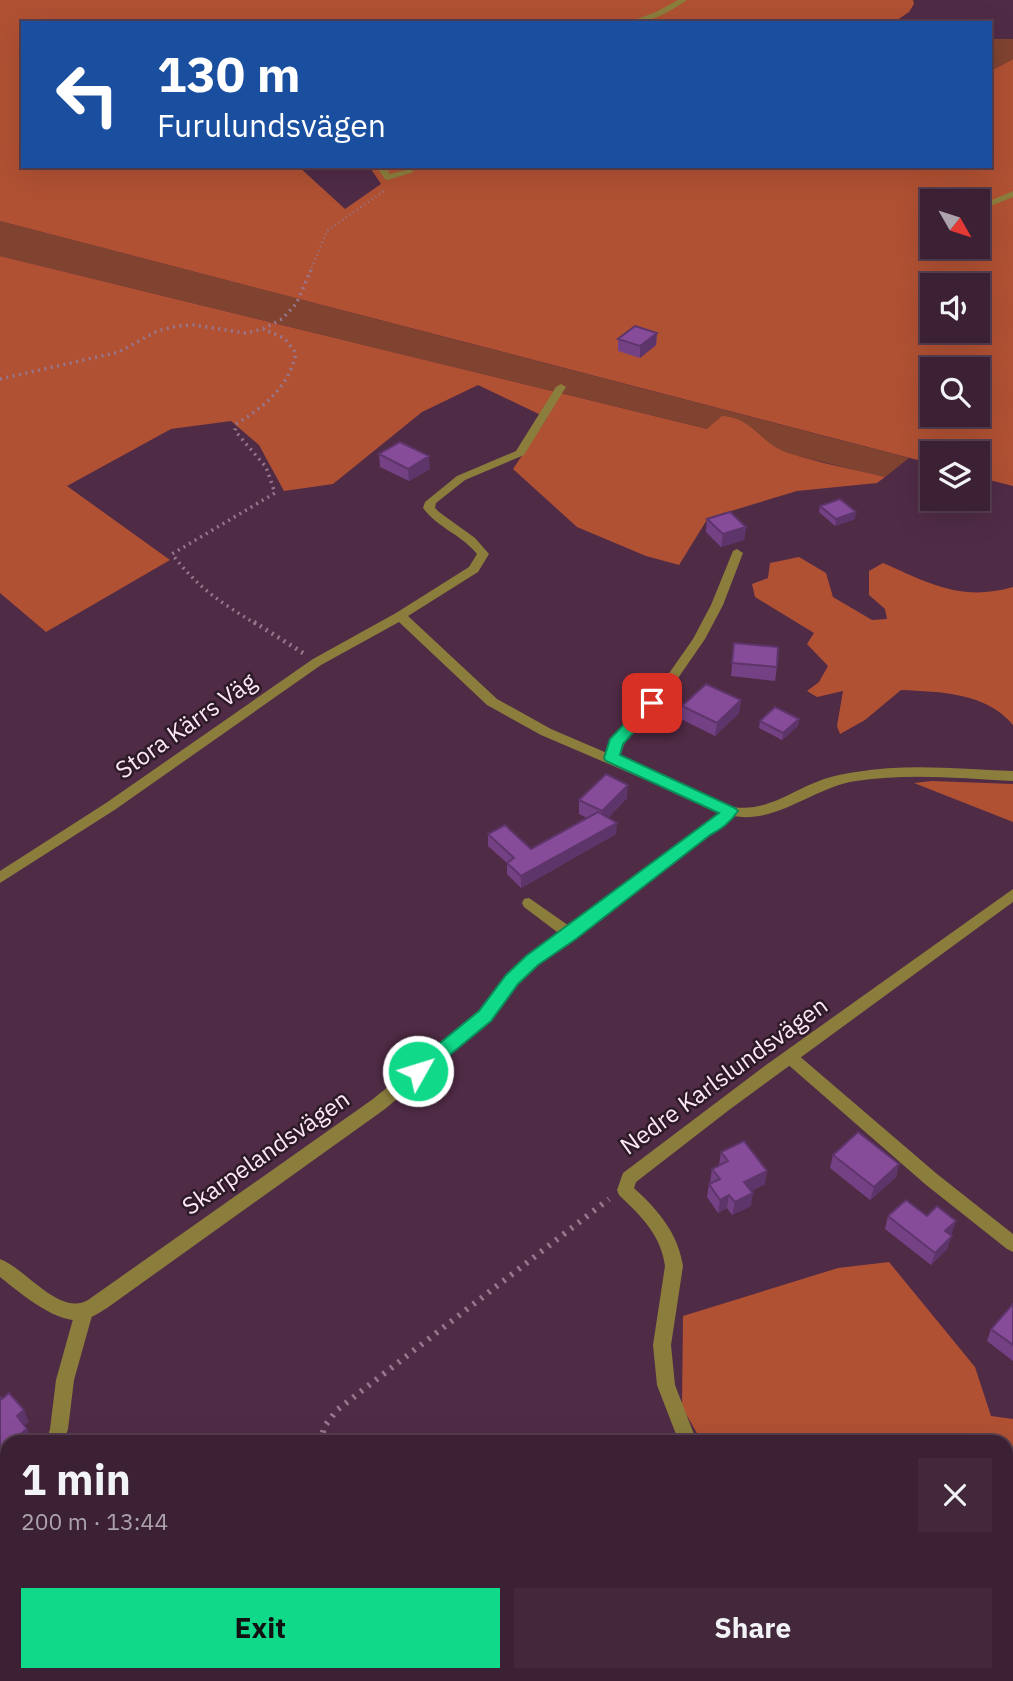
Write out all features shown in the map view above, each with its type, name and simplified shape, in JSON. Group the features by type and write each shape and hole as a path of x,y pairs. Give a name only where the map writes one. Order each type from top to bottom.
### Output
{"street":[{"path":"636,21 659,14 683,0"},
{"path":"381,168 388,177 395,178 410,172"},
{"path":"990,204 1013,194"},
{"name":"Stora Kärrs Väg","path":"0,878 212,737 317,662 400,616 474,569 483,554 475,543 434,515 429,508 432,502 461,478 520,453 561,387"},
{"path":"611,758 616,743 670,682 702,633 722,593 727,572 737,553"},
{"path":"400,616 492,702 546,732 743,815 760,812 835,780 881,774 1013,776"},
{"name":"Skarpelandsvägen","path":"84,1312 379,1104 485,1016 512,980 532,960 704,831 720,822 730,811"},
{"name":"Nedre Karlslundsvägen","path":"685,1435 666,1385 662,1345 674,1266 673,1254 662,1229 625,1190 629,1178 1013,894"},
{"path":"529,903 570,934"},
{"path":"790,1058 930,1179 1013,1244"},
{"path":"0,1267 52,1305 72,1312 84,1312 65,1380 57,1435"}],"path":[{"path":"0,379 119,352 157,331 177,326 194,325 246,333 263,329 282,319 296,304 327,231 395,184 395,178"},
{"path":"263,329 284,338 296,353 295,364 269,401 236,424 235,430 252,446 275,485 275,493 172,554 192,580 214,598 317,662"},
{"path":"322,1435 324,1427 337,1409 602,1203 625,1190"}],"shaded area":[{"path":"0,0 913,0 914,4 909,12 896,21 21,21 21,168 300,168 345,209 381,184 370,168 992,168 992,70 1013,59 1013,486 990,480 990,441 920,441 920,461 0,221"},
{"path":"992,39 1013,39 1013,59 992,70"},
{"path":"0,221 909,458 885,477 785,453 707,429 0,256"},
{"path":"0,256 707,429 722,416 733,418 750,426 770,444 788,453 885,477 877,483 797,491 708,518 679,565 646,556 577,527 513,469 547,418 478,385 422,412 333,484 284,491 259,445 231,421 171,429 67,486 170,560 46,632 0,593"},
{"path":"799,557 826,573 833,597 872,620 887,619 885,609 869,595 869,571 883,563 931,583 961,591 994,591 1013,587 1013,725 1002,714 976,700 946,693 901,690 865,720 840,734 837,726 843,691 817,697 807,691 819,682 828,666 807,644 814,633 755,597 752,584 768,578 770,563"},
{"path":"932,781 1013,784 1013,822 914,783"},
{"path":"889,1262 975,1367 991,1416 1013,1419 1013,1435 698,1435 682,1407 683,1316 838,1268"}],"building":[{"path":"635,326 657,333 640,346 618,339"},
{"path":"400,442 429,456 408,469 379,454"},
{"path":"840,499 856,512 836,519 820,506"},
{"path":"730,512 746,527 723,534 707,519"},
{"path":"734,643 778,647 777,667 732,663"},
{"path":"706,684 741,700 717,723 682,706"},
{"path":"775,707 799,719 783,733 760,721"},
{"path":"606,774 628,785 602,811 579,800"},
{"path":"598,812 617,823 521,876 507,863 514,858 488,834 505,825 531,849"},
{"path":"858,1132 899,1164 874,1187 833,1155"},
{"path":"744,1141 767,1171 744,1182 753,1193 735,1202 729,1195 720,1200 709,1184 720,1179 712,1169 728,1161 721,1152"},
{"path":"906,1200 927,1216 937,1206 956,1221 945,1231 952,1236 935,1253 888,1216"},
{"path":"1013,1304 1013,1345 991,1329"},
{"path":"9,1393 24,1410 17,1416 27,1429 19,1435 0,1435 0,1397 2,1399"}],"route":[{"path":"418,1071 485,1016 512,980 532,960 649,875 704,831 720,822 730,811 611,758 616,743 652,703"}]}
